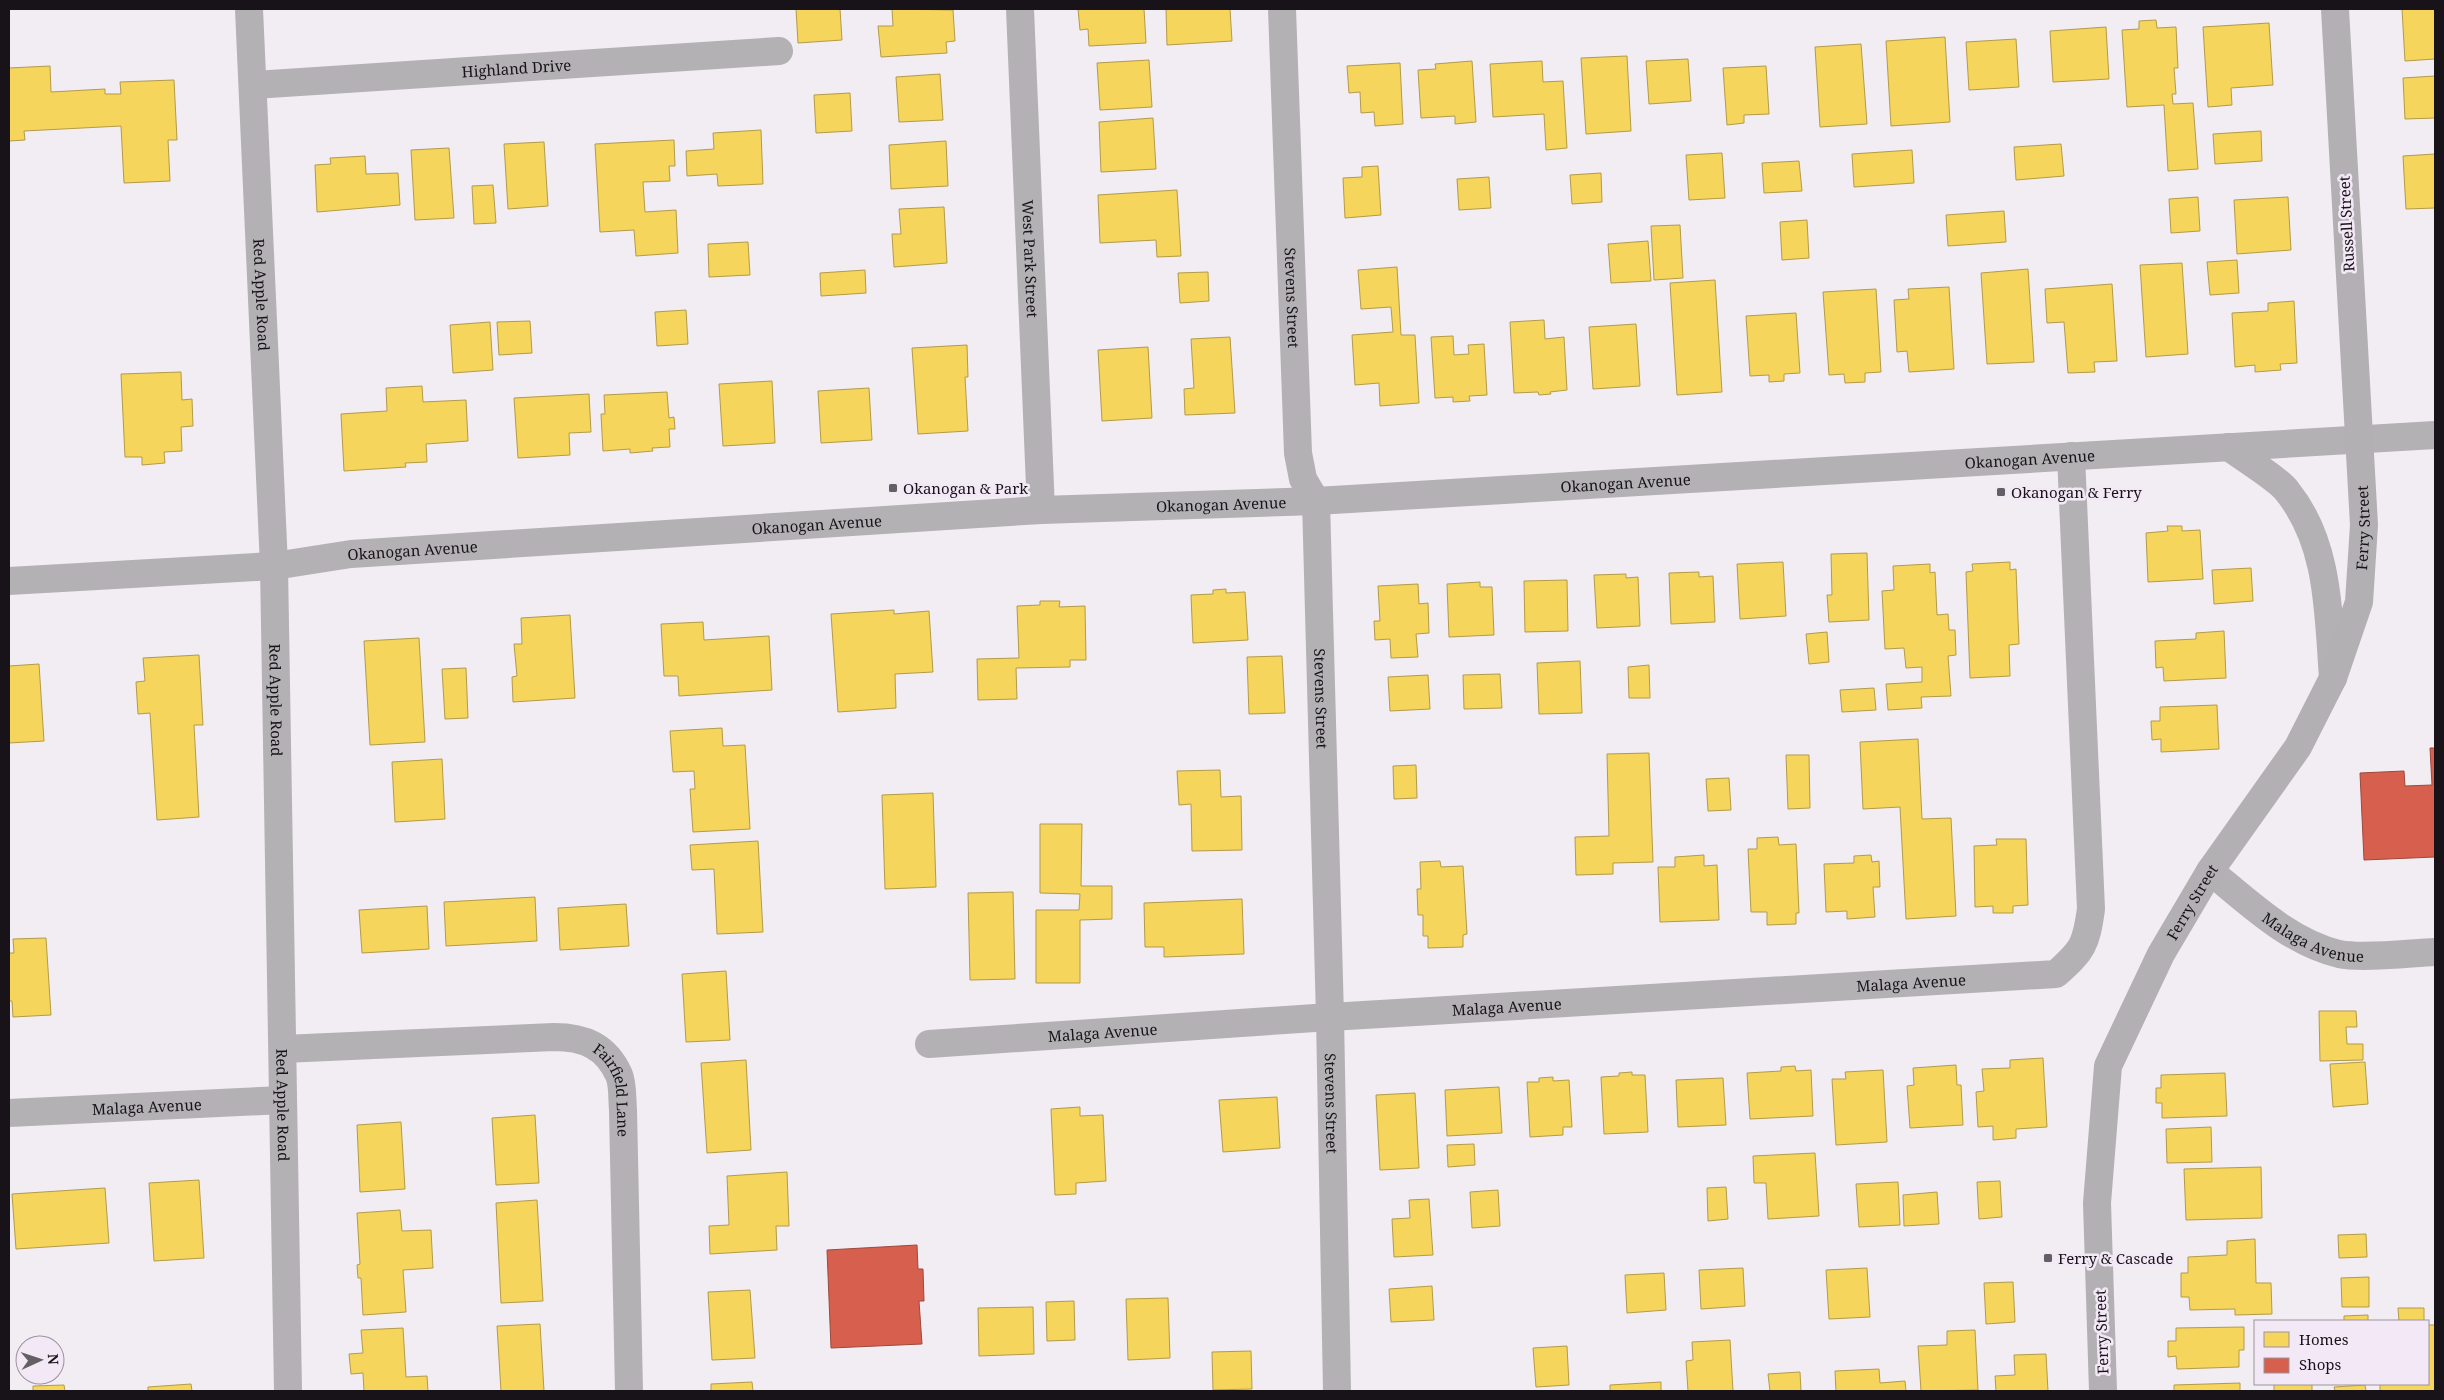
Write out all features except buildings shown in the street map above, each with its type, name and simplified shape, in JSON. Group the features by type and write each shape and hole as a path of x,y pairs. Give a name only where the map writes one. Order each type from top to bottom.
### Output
{"main road":[{"name":"Russell Street","path":"2334,9 2359,439"},
{"name":"Ferry Street","path":"2103,1391 2097,1203 2108,1066 2161,954 2210,870 2298,747 2333,678 2358,602 2364,525 2359,439"}],"street":[{"name":"Red Apple Road","path":"249,9 274,566 288,1391"},
{"name":"West Park Street","path":"1020,9 1041,510"},
{"name":"Stevens Street","path":"1282,9 1298,453 1303,479 1316,501 1330,1017 1337,1391"},
{"name":"Highland Drive","path":"253,85 779,51"},
{"name":"Okanogan Avenue","path":"9,581 274,566 351,554 1041,510 1316,501 2435,435"},
{"path":"2229,447 2287,490 2314,535 2324,572 2333,678"},
{"name":"Malaga Avenue","path":"929,1044 1330,1017 2056,974 2078,954 2087,938 2091,909 2071,456"},
{"name":"Malaga Avenue","path":"2210,870 2264,915 2305,941 2340,954 2387,955 2435,952"},
{"name":"Fairfield Lane","path":"282,1048 554,1037 576,1037 601,1048 620,1076 623,1110 629,1391"},
{"name":"Malaga Avenue","path":"9,1113 284,1100"}],"place":[{"name":"Okanogan & Park","path":"893,488"},
{"name":"Okanogan & Ferry","path":"2001,492"},
{"name":"Ferry & Cascade","path":"2048,1258"}]}
